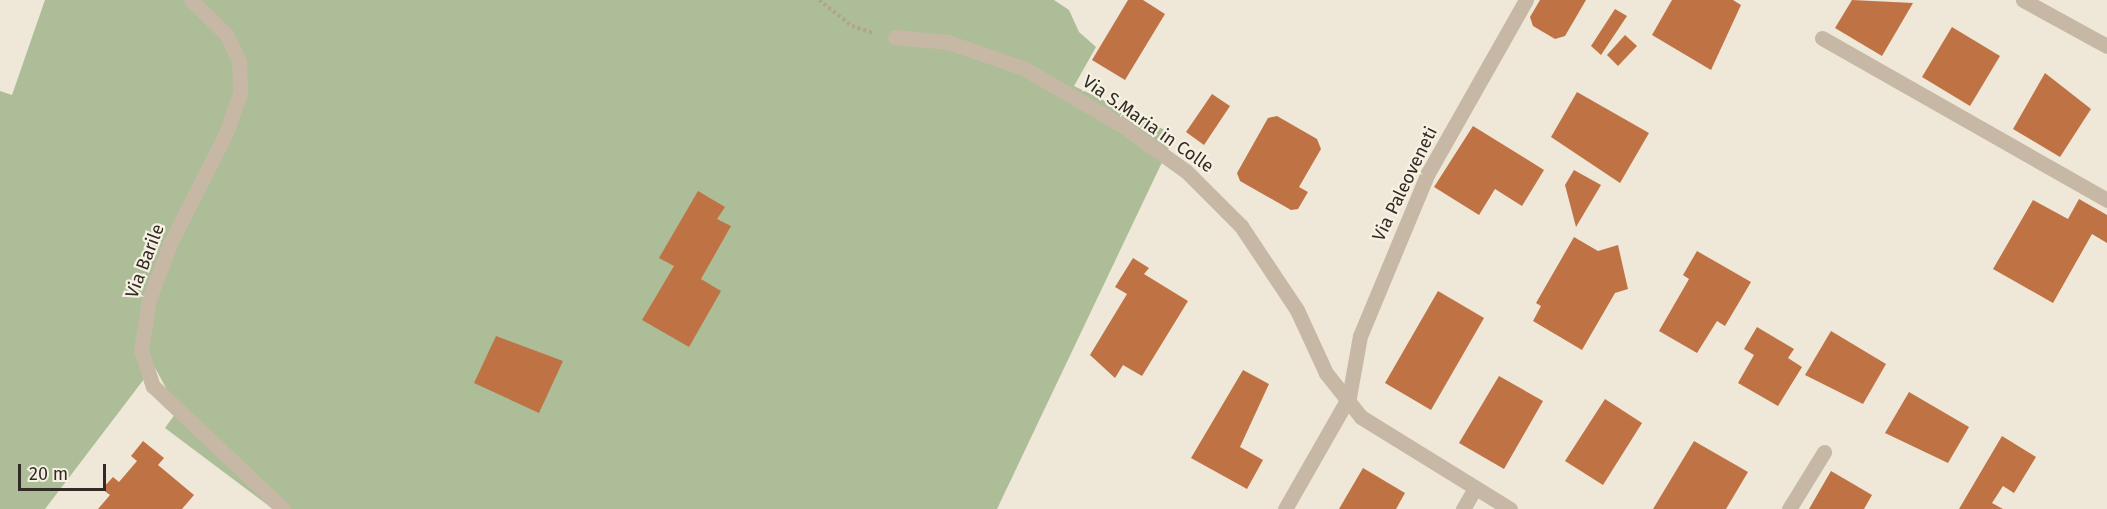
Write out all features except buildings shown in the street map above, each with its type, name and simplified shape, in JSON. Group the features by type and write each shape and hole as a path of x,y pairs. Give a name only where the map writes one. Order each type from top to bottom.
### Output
{"street":[{"name":"Via Barile","path":"191,0 226,34 239,61 240,93 226,133 170,244 149,299 141,350 153,386 283,509"},
{"name":"Via Paleoveneti","path":"1350,397 1360,336 1401,231 1526,0"},
{"path":"2023,0 2107,46"},
{"name":"Via S.Maria in Colle","path":"895,37 948,42 1023,68 1120,124 1186,171 1240,226 1297,310 1326,374 1350,397 1378,431 1510,509"},
{"path":"1822,38 2107,200"},
{"path":"1285,509 1350,397"},
{"path":"1789,509 1824,452"},
{"path":"1463,509 1475,488"}],"path":[{"path":"819,0 852,26 895,37"}],"green space":[{"path":"45,0 1054,0 1069,10 1079,32 1096,47 1074,86 1175,135 997,509 273,509 165,428 178,410 154,366 45,509 0,509 0,91 12,95"}]}
